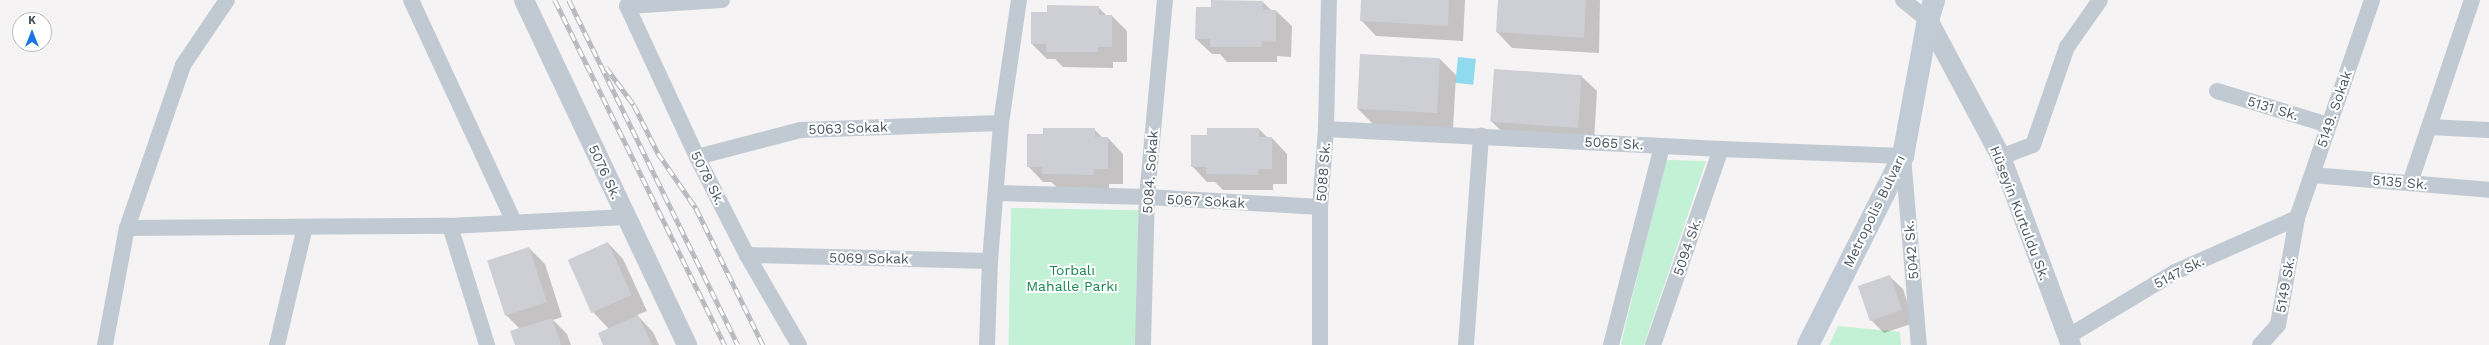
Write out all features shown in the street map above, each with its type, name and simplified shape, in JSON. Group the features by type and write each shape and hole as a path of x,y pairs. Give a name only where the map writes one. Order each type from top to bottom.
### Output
{"main road":[{"name":"Metropolis Bulvarı","path":"1808,345 1903,156 1931,10"}],"street":[{"path":"105,345 127,228 183,65 227,0"},
{"path":"411,0 514,222"},
{"name":"5076 Sk.","path":"524,0 687,345"},
{"name":"5078 Sk.","path":"722,0 627,6 697,157 747,255 799,345"},
{"path":"987,345 990,261 1001,123 1019,0"},
{"name":"5084. Sokak","path":"1143,345 1147,197 1164,0"},
{"name":"5088 Sk.","path":"1320,345 1320,207 1326,129 1329,0"},
{"path":"1904,0 1931,10"},
{"path":"2000,157 2033,145 2067,47 2100,0"},
{"name":"5149. Sokak","path":"2297,218 2372,0"},
{"path":"2410,183 2472,0"},
{"name":"Hüseyin Kurtuldu Sk.","path":"1931,10 2000,157 2068,342"},
{"name":"5131 Sk.","path":"2217,91 2328,125"},
{"name":"5063 Sokak","path":"697,157 801,130 1001,123"},
{"path":"2429,127 2489,130"},
{"name":"5065 Sk.","path":"1326,129 1721,149 1903,156"},
{"path":"1466,345 1481,136"},
{"path":"1611,345 1662,146"},
{"name":"5094 Sk.","path":"1653,345 1721,149"},
{"name":"5042 Sk.","path":"1903,156 1919,345"},
{"name":"5135 Sk.","path":"2312,175 2489,190"},
{"name":"5067 Sokak","path":"996,193 1147,197 1320,207"},
{"path":"127,228 450,226 626,217"},
{"name":"5147 Sk.","path":"2068,342 2175,272 2297,218"},
{"name":"5149 Sk.","path":"2260,345 2278,326 2297,218"},
{"path":"450,226 487,345"},
{"path":"277,345 305,227"},
{"name":"5069 Sokak","path":"747,255 990,261"}],"green space":[{"path":"1665,160 1706,161 1644,345 1623,345 1621,344"},
{"name":"Torbalı Mahalle Parkı","path":"1011,208 1139,210 1137,345 1009,345"},
{"path":"1838,326 1900,332 1901,345 1829,345"}],"water":[{"path":"1458,57 1476,59 1473,85 1455,83"}],"building":[{"path":"1211,0 1263,1 1263,10 1276,10 1276,42 1262,41 1262,47 1210,47 1210,39 1195,39 1196,7 1211,7"},
{"path":"1361,0 1449,0 1448,26 1360,21"},
{"path":"1498,0 1586,0 1584,38 1496,32"},
{"path":"1047,5 1099,6 1099,15 1112,15 1112,47 1098,47 1098,52 1046,52 1046,44 1031,44 1031,12 1047,12"},
{"path":"1360,54 1440,58 1437,113 1357,109"},
{"path":"1494,69 1582,75 1578,128 1490,122"},
{"path":"1043,128 1095,128 1095,137 1108,137 1108,169 1094,169 1094,175 1042,174 1042,167 1027,167 1027,134 1043,134"},
{"path":"1207,128 1259,128 1259,137 1272,137 1272,169 1258,169 1258,175 1206,174 1206,167 1191,167 1191,135 1207,135"},
{"path":"608,242 632,295 591,313 568,260"},
{"path":"529,247 547,302 505,316 487,261"},
{"path":"1890,275 1902,310 1870,321 1858,286"},
{"path":"638,315 652,345 603,345 598,333"},
{"path":"552,318 561,345 515,345 510,331"}],"railway":[{"path":"555,0 725,345"},
{"path":"569,0 738,345"},
{"path":"606,67 634,105 658,153 696,208 763,345"}]}
